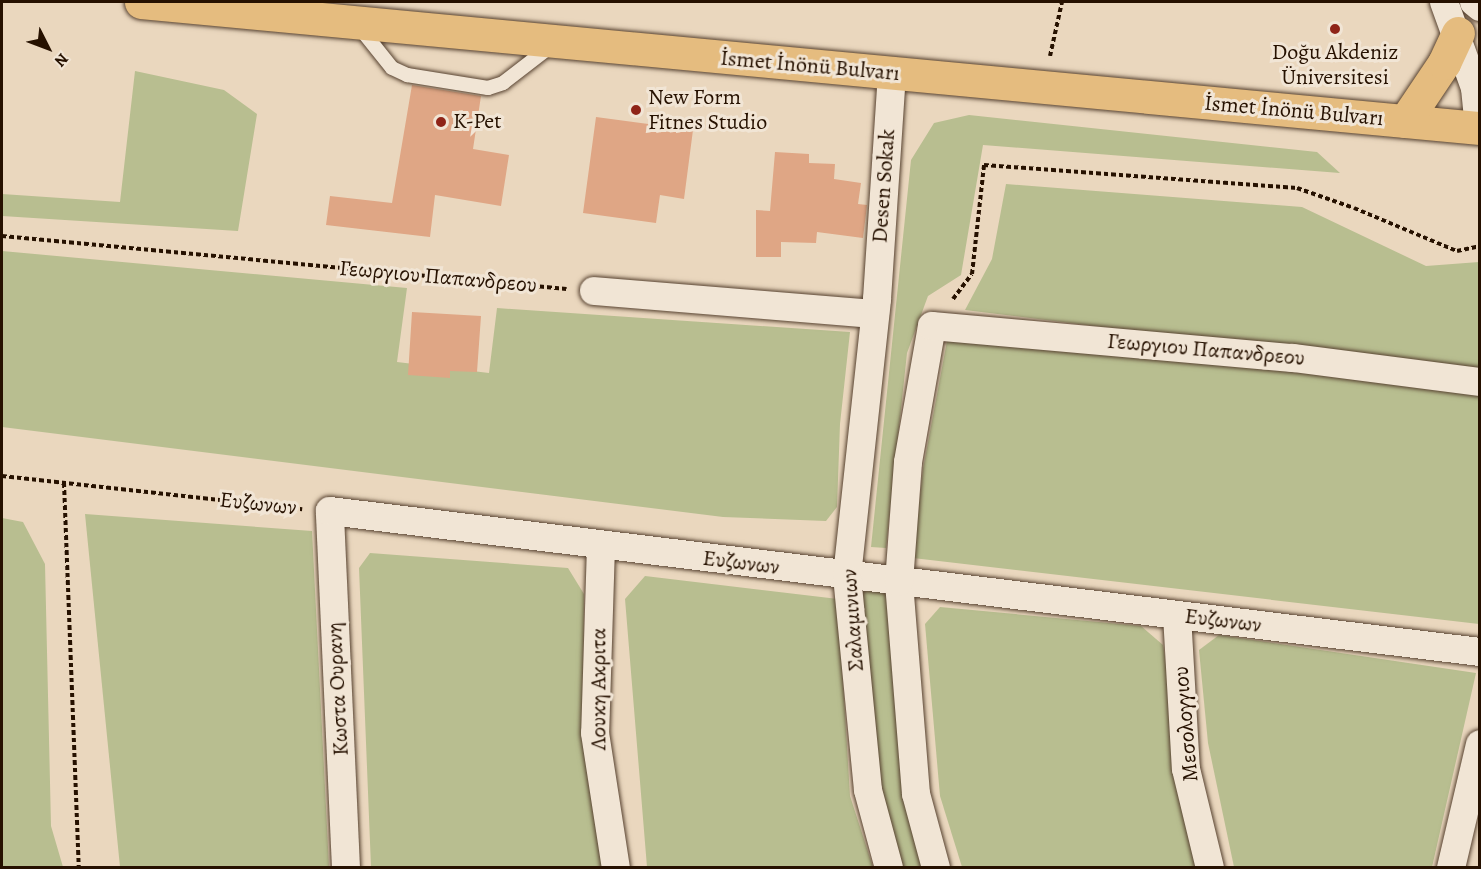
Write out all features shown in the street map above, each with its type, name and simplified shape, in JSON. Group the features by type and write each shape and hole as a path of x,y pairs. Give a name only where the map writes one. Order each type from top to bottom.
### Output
{"main road":[{"name":"İsmet İnönü Bulvarı","path":"141,2 1479,128"},
{"path":"1405,121 1440,68 1458,33"}],"street":[{"path":"1444,2 1458,33 1475,88 1479,128"},
{"path":"1474,2 1479,6"},
{"name":"Desen Sokak","path":"876,307 892,74"},
{"path":"594,291 876,307"},
{"name":"Σαλαμινιων","path":"876,307 847,576 868,790 889,867"},
{"path":"932,326 908,462 899,582 916,794 936,867"},
{"name":"Γεωργιου Παπανδρεου","path":"932,326 1293,358 1479,382"},
{"name":"Ευζωνων","path":"330,512 1479,652"},
{"name":"Κωστα Ουρανη","path":"330,512 346,867"},
{"name":"Λουκη Ακριτα","path":"601,546 595,733 616,867"},
{"name":"Μεσολογγιου","path":"1178,615 1186,768 1209,867"},
{"path":"1451,867 1479,744"}],"lane":[{"path":"355,21 392,68 407,75 488,87 503,82 556,42"}],"path":[{"path":"1043,87 1062,2"},
{"path":"932,326 972,274 984,165 1298,188 1354,208 1457,251 1479,246"},
{"name":"Γεωργιου Παπανδρεου","path":"2,236 594,291"},
{"name":"Ευζωνων","path":"2,477 330,512"},
{"path":"64,483 79,867"}],"green space":[{"path":"135,71 224,90 257,114 238,231 2,216 2,194 120,202"},
{"path":"969,115 1317,152 1340,173 983,145 961,275 928,296 907,353 886,548 871,547 911,160 934,123"},
{"path":"1006,184 1302,207 1426,266 1479,262 1479,374 965,310 992,259"},
{"path":"2,251 407,288 397,362 489,373 497,308 850,332 840,424 837,507 826,521 723,517 2,427"},
{"path":"947,341 1275,367 1479,395 1479,624 913,558 923,469"},
{"path":"85,514 312,531 329,867 120,867"},
{"path":"2,518 23,522 45,564 51,826 63,867 2,867"},
{"path":"370,553 568,568 584,594 583,732 606,867 371,867 359,568"},
{"path":"645,576 838,599 850,796 873,867 647,867 625,599"},
{"path":"847,576 899,582 936,867 889,867"},
{"path":"940,607 1141,626 1163,645 1199,867 962,867 940,796 925,624"},
{"path":"1219,635 1476,673 1432,867 1234,867 1208,743 1199,650"}],"building":[{"name":"K-Pet","path":"412,85 481,96 473,149 509,155 501,206 435,195 430,237 326,225 330,196 392,203"},
{"path":"596,117 693,130 684,199 660,195 656,223 583,213"},
{"path":"775,152 809,154 809,163 835,164 834,179 861,183 858,204 867,205 863,238 817,232 816,243 781,242 781,257 756,257 756,210 770,211"},
{"path":"412,312 481,316 477,372 450,371 450,378 408,375"}],"place":[{"name":"Doğu Akdeniz Üniversitesi","path":"1335,29"},
{"name":"New Form Fitnes Studio","path":"636,110"},
{"name":"K-Pet","path":"441,122"}]}
